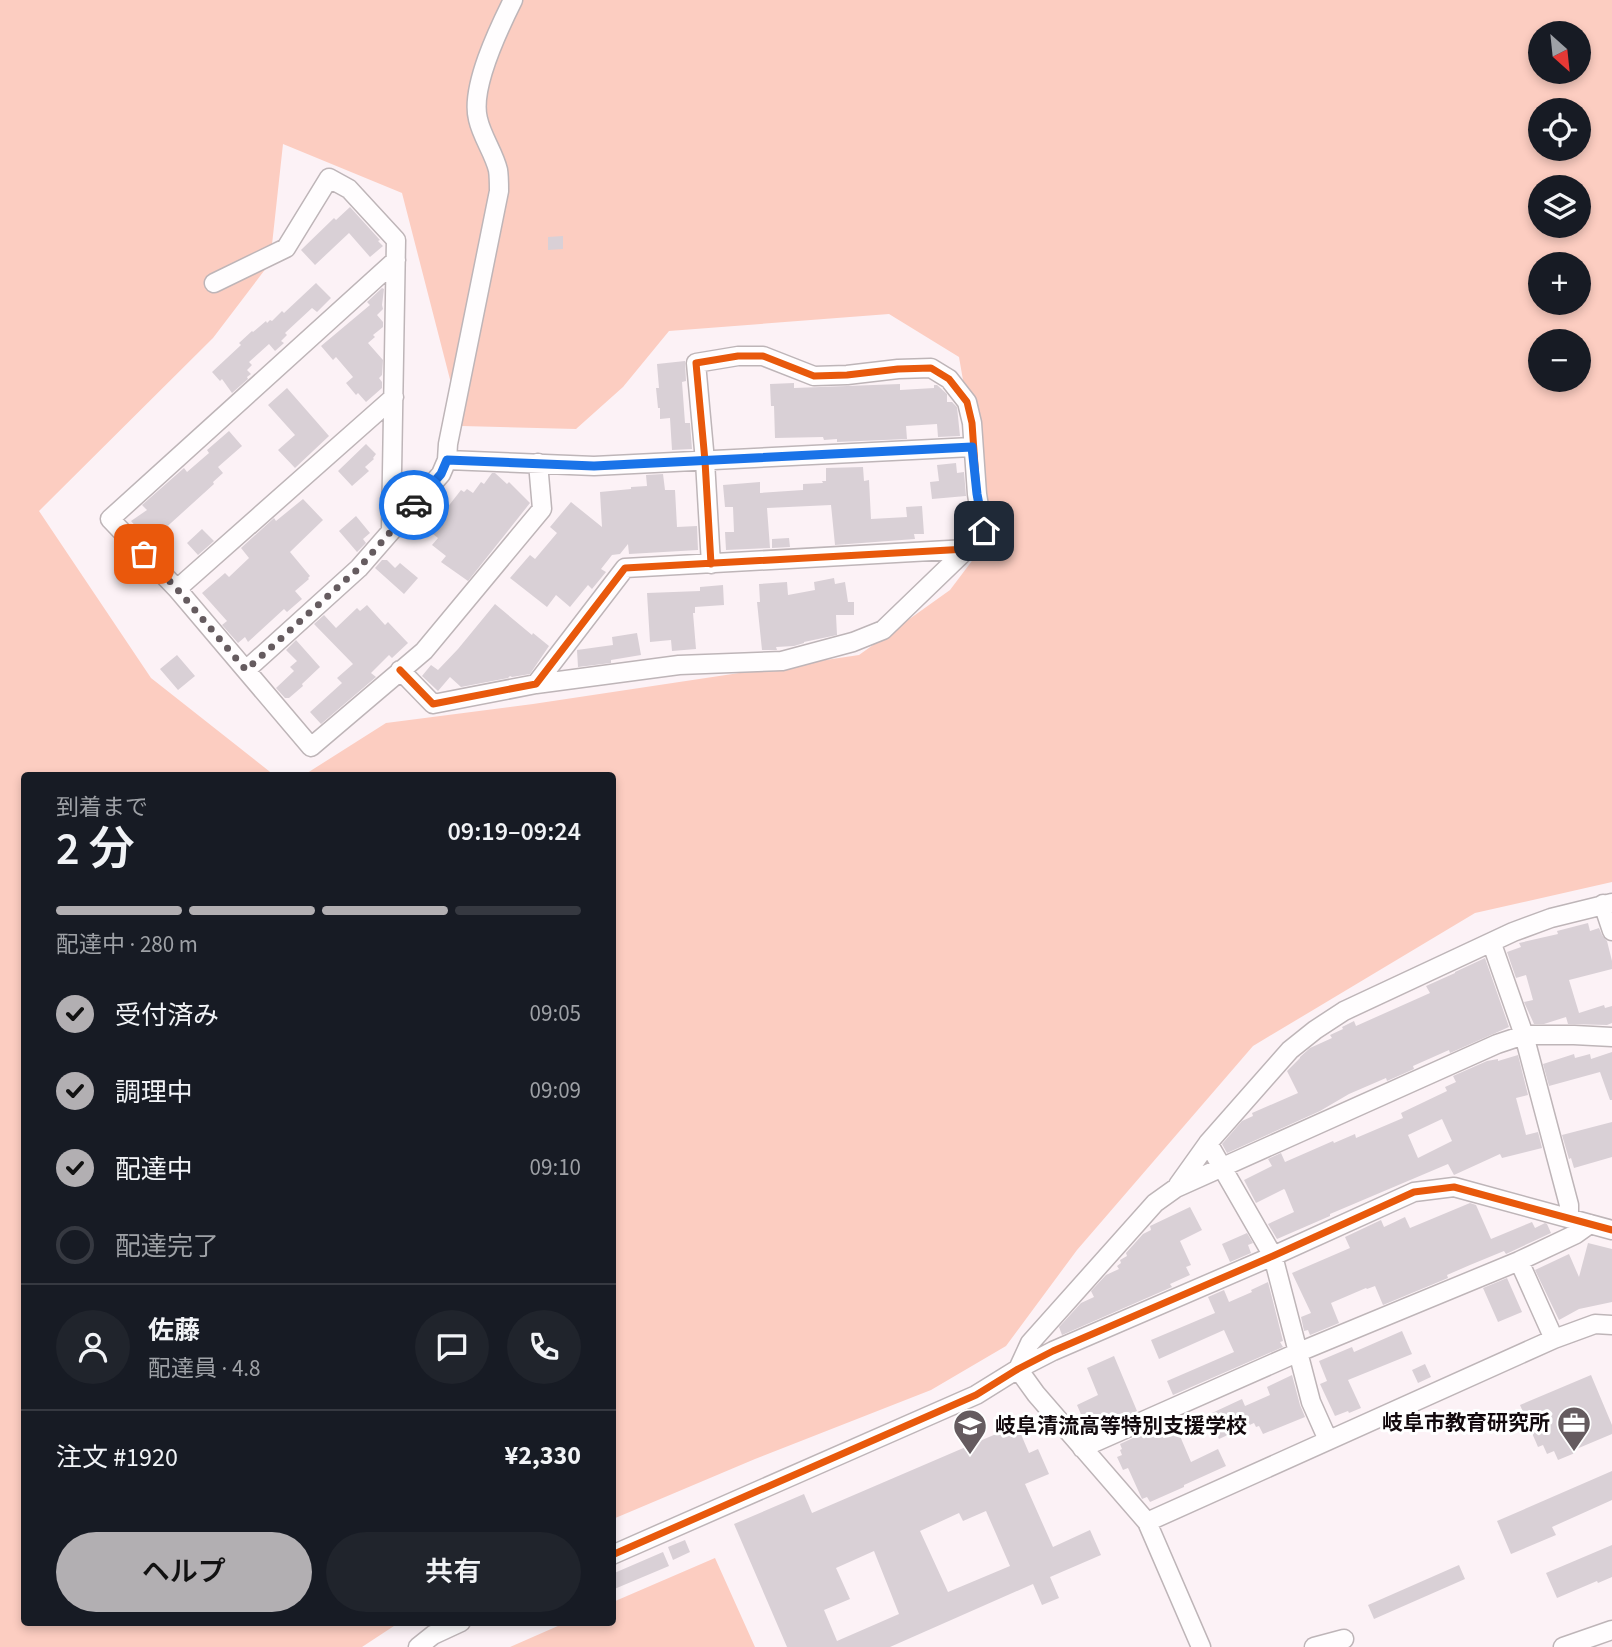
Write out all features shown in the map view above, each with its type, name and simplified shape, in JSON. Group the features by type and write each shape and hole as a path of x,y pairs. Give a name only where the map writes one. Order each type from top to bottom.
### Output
{"street":[{"path":"246,670 359,568 441,474 447,460 447,444 499,191 498,169 476,115 478,85 499,27 513,0"},
{"path":"214,283 286,247 329,178 349,189 396,240 391,531"},
{"path":"396,260 110,519 177,589 311,747 424,651 542,509 538,463"},
{"path":"400,670 433,704 536,684 679,666 782,660 853,642 883,631 984,531 977,494 972,423 967,402 949,379 931,368 898,369 847,376 814,376 763,356 738,356 696,363 711,564"},
{"path":"177,589 394,397"},
{"path":"447,460 594,466 972,447"},
{"path":"536,684 625,568 967,549"},
{"path":"1176,1188 1208,1143 1290,1050 1344,1011 1513,932 1551,918 1607,904 1612,931"},
{"path":"1492,944 1524,1035 1570,1205 1569,1218"},
{"path":"1018,1369 1030,1343 1155,1203 1176,1188 1497,1044 1524,1035 1612,1037"},
{"path":"1208,1143 1273,1256 1311,1402 1328,1440"},
{"path":"616,1553 976,1395 1053,1351 1414,1192 1454,1187 1612,1230"},
{"path":"1082,1448 1299,1352 1519,1261 1576,1234 1590,1224"},
{"path":"1519,1261 1554,1339"},
{"path":"1147,1522 1554,1339 1595,1324 1612,1325"},
{"path":"1018,1369 1036,1394 1147,1522 1201,1647"},
{"path":"418,1647 433,1635 452,1626"},
{"path":"1563,1647 1612,1630"},
{"path":"1314,1647 1344,1639"}],"shaded area":[{"path":"0,0 1612,0 1612,882 1475,913 1253,1046 1077,1250 1006,1346 931,1390 755,1459 616,1518 616,772 309,772 386,723 533,704 859,655 950,590 990,537 959,357 889,314 669,331 623,387 576,429 462,426 402,193 283,144 270,263 213,338 39,511 151,678 270,772 21,772 21,1626 394,1626 362,1647 0,1647"},
{"path":"715,1558 755,1647 510,1647 558,1626 616,1626 616,1601"}],"building":[{"path":"350,207 383,246 370,257 349,233 315,265 301,250 334,218 336,220"},
{"path":"563,236 563,249 548,250 548,237"},
{"path":"316,283 331,298 317,312 312,308 285,333 287,335 281,341 284,343 275,351 269,344 249,362 252,365 247,370 251,374 232,393 222,379 220,381 212,372 252,331 266,321 272,321 282,311 284,313"},
{"path":"382,288 383,309 377,315 383,322 383,327 368,343 383,360 382,375 379,378 382,388 366,402 346,383 353,377 336,357 333,360 321,346 370,305 367,302"},
{"path":"685,361 686,381 682,382 685,423 690,423 692,449 672,450 670,418 660,419 658,408 657,364"},
{"path":"794,383 794,388 900,384 900,390 934,388 934,385 937,385 947,394 947,402 952,402 957,407 960,436 938,437 937,424 906,426 907,439 837,442 837,439 824,440 823,437 775,438 770,384"},
{"path":"287,388 329,436 295,468 278,450 295,435 268,405"},
{"path":"229,431 242,446 218,467 223,473 150,542 131,521 147,510 142,505 184,468 187,472"},
{"path":"366,444 376,454 365,467 369,471 352,486 338,471"},
{"path":"956,463 957,473 964,472 966,496 932,499 930,482 939,481 937,465"},
{"path":"863,467 864,481 869,480 871,519 907,517 906,507 922,506 924,534 914,534 915,539 835,545 831,505 767,508 770,548 726,550 725,532 734,532 733,507 725,507 723,485 760,482 760,493 803,490 803,484 826,481 826,468"},
{"path":"492,473 507,484 509,482 530,503 468,581 441,562 446,556 432,545 438,538 429,531 461,490 464,492 467,489 473,493"},
{"path":"663,474 665,490 675,490 677,527 697,526 698,550 629,554 628,544 620,554 612,555 601,569 606,572 592,589 588,585 570,607 556,595 547,607 510,578 530,555 535,559 557,533 550,527 571,502 602,527 600,492 647,486 646,475"},
{"path":"303,499 323,520 290,552 310,576 295,591 302,599 287,612 284,609 248,642 245,637 238,643 222,625 227,621 202,593 225,573 229,577 249,558 241,548 274,518 276,521"},
{"path":"356,516 370,533 363,539 366,543 357,552 339,531"},
{"path":"202,529 214,541 198,555 187,543"},
{"path":"789,538 790,547 772,548 772,539"},
{"path":"160,539 173,552 165,560 152,547"},
{"path":"382,560 387,560 395,568 400,563 418,578 404,594 375,568"},
{"path":"834,578 835,584 845,582 848,602 854,602 854,615 836,615 837,635 794,646 776,647 777,650 762,650 757,602 760,602 759,584 787,582 788,595 815,590 814,582"},
{"path":"723,585 724,605 695,607 693,613 696,649 672,651 671,640 650,642 647,593 700,591 700,587"},
{"path":"495,604 549,646 530,674 461,687 450,677 438,691 422,676 431,665 438,670"},
{"path":"367,605 385,625 388,622 408,643 392,658 389,655 371,673 376,677 321,724 310,712 342,683 337,678 353,664 314,624 324,615 336,628 357,608 360,611"},
{"path":"637,633 641,655 611,660 611,663 578,667 577,650 613,645 612,637"},
{"path":"296,640 320,667 303,686 289,698 285,698 276,688 294,671 290,667 297,661 286,650"},
{"path":"177,655 195,676 178,690 160,669"},
{"path":"1588,923 1590,931 1599,928 1607,941 1612,969 1569,980 1579,1013 1604,1005 1605,1008 1612,1006 1612,1023 1568,1024 1566,1017 1544,1024 1534,1024 1524,1002 1533,1000 1526,975 1516,978 1507,952 1521,947 1519,943 1558,934 1557,931"},
{"path":"1485,958 1509,1027 1450,1053 1449,1050 1387,1081 1386,1078 1349,1094 1320,1111 1227,1153 1222,1144 1242,1121 1253,1116 1252,1113 1298,1093 1287,1071 1310,1048 1332,1038 1330,1035 1354,1021 1356,1026 1430,993 1426,986"},
{"path":"1612,1052 1612,1100 1600,1072 1549,1086 1543,1064 1574,1054 1575,1058 1590,1054 1591,1059"},
{"path":"1518,1055 1528,1095 1516,1098 1526,1135 1538,1132 1542,1148 1502,1158 1500,1154 1454,1175 1448,1164 1277,1239 1268,1224 1294,1212 1285,1190 1256,1203 1244,1180 1272,1166 1268,1159 1281,1153 1285,1162 1333,1141 1334,1143 1355,1134 1356,1138 1403,1118 1401,1113 1447,1091 1445,1087 1456,1082 1453,1076 1487,1061","holes":["1442,1119 1452,1141 1418,1158 1408,1135"]},
{"path":"1612,1122 1612,1157 1574,1168 1562,1135"},
{"path":"1470,1203 1476,1205 1491,1239 1532,1222 1535,1228 1547,1224 1551,1233 1506,1254 1504,1251 1470,1265 1447,1275 1448,1278 1383,1305 1375,1286 1366,1288 1331,1303 1339,1323 1310,1335 1308,1330 1304,1331 1301,1317 1311,1313 1292,1273 1350,1248 1345,1237 1381,1220 1384,1227 1405,1217 1410,1228"},
{"path":"1190,1207 1202,1230 1180,1241 1191,1265 1186,1267 1190,1275 1170,1284 1172,1287 1062,1335 1059,1327 1081,1303 1094,1297 1091,1291 1106,1275 1119,1269 1117,1266 1121,1263 1120,1260 1127,1256 1126,1253 1143,1234 1151,1230 1150,1226"},
{"path":"1247,1233 1253,1243 1248,1245 1251,1253 1230,1262 1222,1244"},
{"path":"1588,1243 1612,1249 1612,1302 1579,1309 1559,1320 1535,1270 1569,1254 1579,1277"},
{"path":"1507,1278 1522,1312 1498,1322 1483,1288"},
{"path":"1268,1282 1283,1347 1173,1395 1167,1381 1234,1352 1224,1330 1159,1359 1151,1340 1215,1313 1208,1297 1224,1290 1229,1302"},
{"path":"1402,1331 1412,1354 1348,1380 1361,1408 1335,1416 1320,1384 1327,1381 1319,1361 1352,1347 1354,1352"},
{"path":"1114,1356 1137,1411 1089,1433 1077,1405 1098,1395 1087,1368"},
{"path":"1425,1364 1431,1377 1418,1383 1412,1370"},
{"path":"1292,1375 1305,1417 1263,1434 1254,1423 1219,1439 1211,1420 1215,1419 1212,1413 1242,1399 1245,1406 1270,1395 1267,1387"},
{"path":"1591,1375 1612,1425 1612,1434 1558,1460 1554,1451 1547,1454 1543,1445 1538,1447 1520,1405"},
{"path":"1017,1425 1029,1453 1038,1449 1049,1474 1025,1484 1053,1547 1090,1530 1101,1555 1050,1577 1059,1598 1042,1605 1033,1584 890,1647 787,1647 734,1524 804,1494 812,1513","holes":["986,1511 1010,1566 948,1592 920,1531 959,1513 963,1521","874,1551 899,1614 837,1641 824,1610 850,1599 836,1568"]},
{"path":"1157,1427 1162,1436 1177,1429 1191,1462 1218,1449 1226,1466 1150,1502 1147,1497 1142,1499 1128,1468 1123,1470 1117,1457 1122,1455 1120,1444"},
{"path":"1612,1471 1612,1500 1552,1527 1556,1535 1511,1554 1497,1521"},
{"path":"685,1540 690,1552 673,1560 668,1547"},
{"path":"1612,1545 1612,1577 1557,1598 1546,1573"},
{"path":"663,1552 669,1566 616,1588 616,1572"},
{"path":"1459,1565 1465,1579 1374,1619 1368,1605"}],"cycle path":[{"path":"400,670 433,704 536,684 625,568 967,549 983,531 977,494 972,423 967,402 949,379 931,368 814,376 763,356 738,356 696,363 705,461 711,564"},
{"path":"616,1553 976,1395 1053,1351 1414,1192 1454,1187 1612,1230"}],"way so far":[{"path":"144,554 246,670 359,568 414,505"}],"place":[{"name":"岐阜市教育研究所","path":"1574,1453"},
{"name":"岐阜清流高等特別支援学校","path":"970,1456"}],"route":[{"path":"414,505 441,474 447,460 594,466 972,447 984,531"}]}
